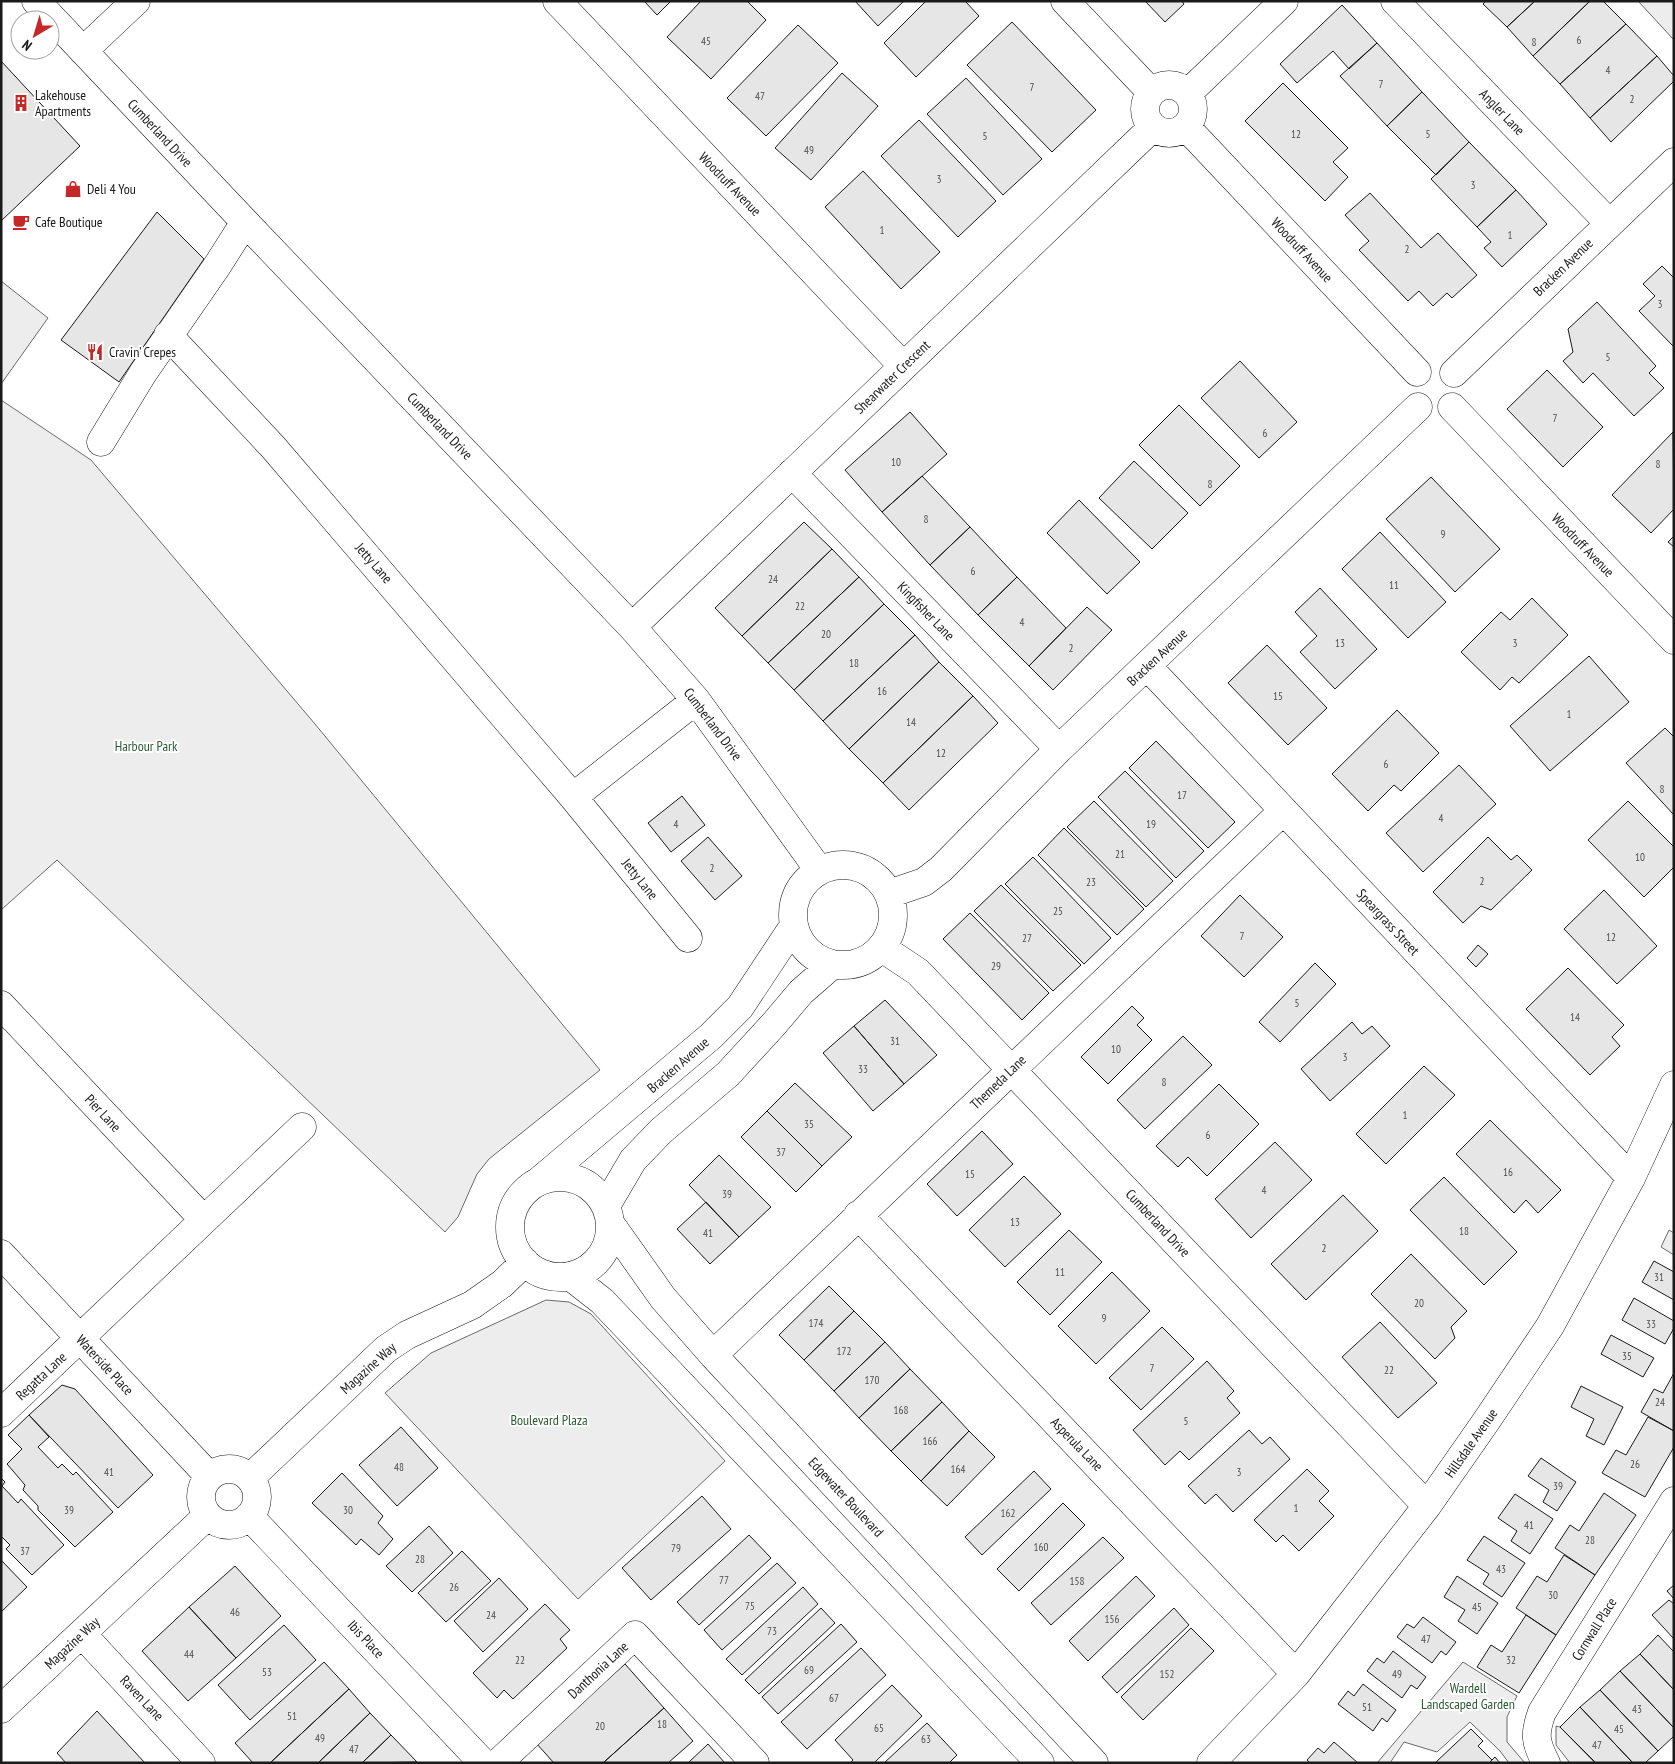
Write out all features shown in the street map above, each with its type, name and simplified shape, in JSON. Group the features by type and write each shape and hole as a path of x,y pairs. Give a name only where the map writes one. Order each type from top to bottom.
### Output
{"street":[{"name":"Cumberland Drive","path":"36,1 632,627 696,700 819,870"},
{"path":"83,51 136,1"},
{"name":"Woodruff Avenue","path":"557,1 904,366"},
{"path":"1065,1 1151,92"},
{"path":"1188,93 1284,1"},
{"name":"Angler Lane","path":"1395,1 1609,222"},
{"path":"1166,84 1182,88 1188,93 1194,109 1186,127 1170,134 1153,127 1147,121 1144,113 1145,104 1151,92 1166,84"},
{"name":"Shearwater Crescent","path":"632,627 1153,127"},
{"name":"Woodruff Avenue","path":"1186,127 1417,372"},
{"name":"Bracken Avenue","path":"1454,373 1609,222 1674,162"},
{"path":"101,442 168,335 217,266 245,222"},
{"name":"Jetty Lane","path":"168,335 273,447 573,797 688,938"},
{"path":"1441,365 1454,373 1460,388 1458,397 1452,407 1445,412 1437,414 1428,413 1418,408 1411,392 1411,384 1417,372 1424,367 1441,365"},
{"name":"Woodruff Avenue","path":"1452,407 1674,640"},
{"name":"Bracken Avenue","path":"889,894 924,882 941,869 1059,749 1418,408"},
{"name":"Kingfisher Lane","path":"792,473 1059,749"},
{"name":"Speargrass Street","path":"1147,666 1630,1178"},
{"path":"573,797 696,700"},
{"name":"Themeda Lane","path":"713,1355 1283,811"},
{"path":"835,865 858,867 873,875 889,894 894,911 892,928 882,948 869,959 852,965 832,965 816,958 803,946 793,927 792,910 797,893 808,879 819,870 835,865"},
{"name":"Bracken Avenue","path":"538,1181 704,1043 740,1007 772,962 793,927"},
{"name":"Cumberland Drive","path":"882,948 918,972 1012,1068 1427,1506"},
{"path":"608,1215 633,1160 661,1131 728,1074 801,992 832,965"},
{"name":"Pier Lane","path":"1,1005 204,1220"},
{"name":"Hillsdale Avenue","path":"1211,1763 1296,1674 1427,1506 1487,1420 1550,1326 1630,1178 1674,1085"},
{"path":"80,1339 302,1127"},
{"path":"556,1177 573,1178 596,1192 608,1215 609,1240 599,1258 586,1270 570,1276 552,1276 536,1271 525,1262 514,1248 510,1231 516,1202 524,1191 538,1181 556,1177"},
{"name":"Edgewater Boulevard","path":"608,1215 662,1298 1094,1763"},
{"name":"Asperula Lane","path":"858,1215 1296,1674"},
{"name":"Waterside Place","path":"1,1254 209,1476"},
{"name":"Magazine Way","path":"250,1478 386,1349 408,1335 472,1305 502,1284 525,1262"},
{"path":"570,1276 602,1301 1040,1763"},
{"name":"Regatta Lane","path":"1,1413 80,1339"},
{"path":"227,1469 237,1470 250,1478 255,1486 256,1506 242,1522 232,1525 222,1524 207,1516 202,1507 200,1497 202,1488 209,1476 227,1469"},
{"name":"Cornwall Place","path":"1546,1763 1537,1746 1536,1729 1542,1712 1674,1501"},
{"name":"Magazine Way","path":"1,1709 207,1516"},
{"name":"Ibis Place","path":"249,1516 483,1763"},
{"name":"Raven Lane","path":"82,1634 202,1763"},
{"name":"Danthonia Lane","path":"498,1763 635,1635 755,1763"}],"shaded area":[{"path":"1638,1 1674,1 1674,40"},
{"path":"1,281 48,318 1,384"},
{"name":"Harbour Park","path":"1,400 91,460 315,724 600,1070 489,1159 477,1174 458,1217 445,1232 57,860 1,910"},
{"path":"1669,1230 1674,1233 1674,1255 1661,1247"},
{"name":"Boulevard Plaza","path":"546,1300 569,1302 591,1314 725,1461 578,1599 385,1393 431,1353"},
{"name":"Wardell Landscaped Garden","path":"1463,1662 1517,1696 1507,1717 1507,1742 1525,1763 1509,1763 1500,1751 1470,1722 1437,1752 1404,1742 1390,1763 1377,1763"},
{"path":"1556,1726 1560,1727 1595,1763 1570,1763 1556,1745"}],"building":[{"path":"644,1 671,1 657,15"},
{"path":"701,1 747,1 766,20 711,79 667,37"},
{"path":"855,1 904,1 878,26"},
{"path":"926,1 965,1 979,16 916,77 884,43"},
{"path":"1145,1 1182,1 1184,4 1165,22"},
{"path":"1486,1 1535,1 1507,27 1483,4"},
{"path":"1535,1 1590,1 1533,56 1507,27"},
{"path":"1590,1 1603,1 1626,24 1560,84 1533,56"},
{"path":"1342,5 1377,43 1349,69 1333,51 1297,83 1280,64"},
{"path":"1012,22 1096,110 1052,152 967,65"},
{"path":"1626,24 1657,56 1590,118 1560,84"},
{"path":"798,25 838,63 766,136 727,98"},
{"path":"1377,43 1422,92 1387,126 1340,76"},
{"path":"1657,56 1674,76 1674,81 1611,142 1590,118"},
{"name":"Lakehouse Apartments","path":"1,61 80,146 1,221"},
{"path":"842,73 878,106 811,180 775,148"},
{"path":"966,78 1042,159 1003,195 927,114"},
{"path":"1283,83 1348,148 1333,162 1348,177 1325,201 1245,121"},
{"path":"1422,92 1469,142 1436,175 1387,126"},
{"path":"919,120 996,201 958,237 881,156"},
{"path":"1469,142 1516,190 1477,227 1431,179"},
{"path":"863,171 940,252 901,289 825,207"},
{"path":"1516,190 1547,224 1502,267 1484,248 1491,242 1477,227"},
{"path":"1370,193 1421,248 1438,233 1477,275 1452,298 1447,293 1433,306 1419,291 1408,301 1359,250 1369,241 1345,215"},
{"path":"157,212 204,259 119,382 61,340"},
{"path":"1662,266 1674,278 1674,347 1639,311 1655,296 1643,284"},
{"path":"1597,302 1656,366 1649,373 1664,388 1634,416 1593,373 1583,383 1563,361 1573,352 1568,329"},
{"path":"1240,361 1297,422 1259,458 1201,398"},
{"path":"1547,370 1603,427 1563,467 1507,409"},
{"path":"1179,405 1240,466 1200,506 1139,445"},
{"path":"910,412 947,454 882,512 845,470"},
{"path":"1673,432 1674,509 1651,533 1612,495"},
{"path":"1134,461 1188,513 1152,549 1099,498"},
{"path":"922,476 970,527 930,565 882,512"},
{"path":"1431,477 1500,549 1455,592 1386,519"},
{"path":"1079,500 1140,562 1107,594 1047,533"},
{"path":"804,522 832,549 742,636 715,608"},
{"path":"970,527 1017,577 978,615 930,565"},
{"path":"1380,532 1446,602 1408,638 1342,569"},
{"path":"1674,536 1674,547 1668,542"},
{"path":"832,549 859,577 768,663 742,636"},
{"path":"859,577 884,604 794,690 768,663"},
{"path":"1017,577 1066,628 1029,666 978,615"},
{"path":"1320,588 1377,649 1335,689 1300,652 1317,636 1295,612"},
{"path":"1532,598 1568,635 1519,683 1512,677 1500,690 1461,652 1501,612 1510,620"},
{"path":"884,604 915,635 823,721 794,690"},
{"path":"1087,607 1112,630 1053,690 1029,666"},
{"path":"915,635 939,662 849,749 823,721"},
{"path":"1267,645 1327,708 1288,745 1228,683"},
{"path":"1589,656 1629,702 1550,771 1510,726"},
{"path":"939,662 973,696 883,783 849,749"},
{"path":"973,696 998,723 909,810 883,783"},
{"path":"1397,710 1439,753 1401,791 1394,785 1368,811 1332,774"},
{"path":"1665,728 1674,737 1674,815 1626,763"},
{"path":"1156,741 1235,822 1208,848 1129,768"},
{"path":"1459,765 1496,804 1423,872 1386,833"},
{"path":"1125,771 1204,851 1176,878 1098,797"},
{"path":"682,796 705,825 671,852 648,823"},
{"path":"1094,801 1173,881 1146,907 1067,827"},
{"path":"1628,801 1674,847 1674,867 1644,897 1588,840"},
{"path":"1064,828 1144,909 1117,935 1038,855"},
{"path":"708,837 742,876 715,900 681,861"},
{"path":"1488,837 1511,860 1517,855 1532,870 1491,910 1481,906 1463,923 1433,892"},
{"path":"1033,857 1111,938 1084,964 1005,884"},
{"path":"1001,885 1081,965 1053,991 974,911"},
{"path":"1604,890 1657,946 1617,984 1564,929"},
{"path":"1240,895 1283,937 1244,977 1201,936"},
{"path":"970,913 1049,993 1022,1020 943,939"},
{"path":"1478,945 1488,954 1476,967 1467,958"},
{"path":"1315,963 1336,984 1280,1042 1259,1022"},
{"path":"1568,968 1624,1025 1612,1037 1620,1046 1590,1075 1526,1009"},
{"path":"885,1000 937,1055 904,1084 854,1026"},
{"path":"1132,1006 1144,1018 1137,1025 1152,1040 1108,1084 1081,1057"},
{"path":"1352,1022 1362,1034 1372,1026 1390,1046 1330,1101 1301,1069"},
{"path":"854,1026 904,1084 873,1111 823,1053"},
{"path":"1183,1036 1212,1065 1145,1129 1117,1100"},
{"path":"1424,1066 1455,1095 1386,1164 1356,1134"},
{"path":"795,1083 852,1137 822,1166 767,1111"},
{"path":"1219,1084 1259,1124 1207,1176 1188,1157 1178,1167 1156,1146"},
{"path":"767,1111 822,1166 796,1192 741,1137"},
{"path":"1490,1120 1561,1190 1538,1213 1526,1200 1514,1213 1456,1154"},
{"path":"982,1131 1013,1164 957,1216 927,1184"},
{"path":"1275,1142 1312,1180 1251,1238 1215,1199"},
{"path":"719,1155 771,1207 739,1237 689,1185"},
{"path":"1024,1176 1061,1214 1005,1267 969,1230"},
{"path":"1444,1177 1517,1252 1484,1285 1410,1210"},
{"path":"1343,1195 1378,1231 1306,1300 1271,1264"},
{"path":"706,1202 739,1237 710,1264 677,1229"},
{"path":"1069,1230 1102,1262 1050,1315 1017,1282"},
{"path":"1411,1254 1467,1311 1451,1327 1455,1338 1435,1359 1371,1294"},
{"path":"1654,1261 1674,1272 1674,1300 1642,1282"},
{"path":"1112,1272 1150,1311 1096,1364 1058,1326"},
{"path":"829,1286 854,1311 804,1360 779,1335"},
{"path":"1634,1298 1674,1321 1674,1328 1665,1344 1622,1320"},
{"path":"854,1311 885,1342 834,1391 804,1360"},
{"path":"1380,1322 1437,1383 1398,1418 1342,1357"},
{"path":"1162,1327 1194,1359 1141,1410 1109,1378"},
{"path":"1611,1335 1654,1358 1643,1377 1601,1354"},
{"path":"885,1342 910,1369 859,1418 834,1391"},
{"path":"1207,1361 1234,1391 1227,1398 1240,1413 1189,1460 1180,1451 1165,1465 1133,1430"},
{"path":"910,1369 942,1402 891,1451 859,1418"},
{"path":"1674,1373 1674,1431 1641,1412 1654,1389 1663,1393"},
{"path":"62,1385 75,1389 153,1475 118,1508 29,1415"},
{"path":"1581,1386 1623,1407 1604,1445 1586,1436 1594,1419 1571,1407"},
{"path":"942,1402 969,1431 921,1481 891,1451"},
{"path":"29,1415 49,1437 38,1447 58,1468 62,1464 73,1475 76,1472 113,1512 75,1547 38,1510 38,1506 23,1490 25,1485 7,1464 22,1449 8,1435"},
{"path":"1648,1417 1674,1431 1674,1447 1645,1497 1602,1473 1616,1450 1626,1455"},
{"path":"401,1427 438,1468 397,1506 359,1465"},
{"path":"1249,1430 1262,1444 1270,1437 1290,1459 1233,1512 1216,1494 1205,1504 1188,1486"},
{"path":"969,1431 995,1457 947,1506 921,1481"},
{"path":"1541,1458 1576,1482 1557,1511 1543,1502 1549,1490 1528,1476"},
{"path":"1307,1469 1329,1491 1319,1501 1334,1516 1299,1551 1283,1535 1276,1542 1254,1520"},
{"path":"1034,1471 1051,1489 982,1555 965,1537"},
{"path":"342,1473 383,1516 378,1523 393,1539 379,1555 361,1539 356,1545 312,1503"},
{"path":"1,1478 5,1482 2,1486 18,1503 21,1499 64,1545 32,1575 6,1549 10,1545 1,1536"},
{"path":"1604,1493 1636,1515 1595,1575 1555,1548 1570,1525 1579,1531"},
{"path":"1515,1494 1553,1519 1530,1554 1511,1541 1517,1531 1498,1518"},
{"path":"702,1496 731,1529 651,1600 622,1568"},
{"path":"1063,1503 1085,1525 1019,1591 997,1569"},
{"path":"429,1526 453,1553 412,1592 386,1566"},
{"path":"749,1535 771,1558 699,1625 677,1602"},
{"path":"1484,1536 1525,1563 1502,1597 1483,1584 1489,1574 1467,1560"},
{"path":"1103,1537 1124,1558 1051,1625 1031,1603"},
{"path":"462,1551 491,1581 446,1622 418,1593"},
{"path":"1564,1555 1595,1575 1556,1635 1516,1608 1537,1576 1547,1582"},
{"path":"1,1560 27,1587 1,1612"},
{"path":"777,1563 796,1583 722,1650 704,1630"},
{"path":"235,1566 281,1616 236,1658 189,1607"},
{"path":"1136,1576 1155,1596 1088,1661 1069,1641"},
{"path":"1457,1576 1498,1603 1477,1634 1458,1621 1465,1610 1444,1597"},
{"path":"499,1578 528,1609 483,1652 454,1621"},
{"path":"1674,1585 1674,1599 1667,1591"},
{"path":"803,1587 818,1604 742,1675 726,1659"},
{"path":"1669,1600 1674,1604 1674,1639 1652,1615"},
{"path":"545,1604 570,1630 560,1639 567,1648 513,1699 504,1690 497,1698 473,1673"},
{"path":"189,1607 236,1658 188,1701 142,1651"},
{"path":"821,1608 835,1623 759,1694 745,1680"},
{"path":"1174,1608 1189,1625 1117,1693 1102,1677"},
{"path":"1526,1615 1556,1635 1519,1693 1477,1667 1491,1645 1502,1652"},
{"path":"1423,1617 1456,1642 1446,1655 1441,1651 1432,1663 1397,1637 1407,1624 1414,1628"},
{"path":"841,1624 857,1642 778,1714 762,1697"},
{"path":"284,1625 316,1660 250,1720 218,1685"},
{"path":"1191,1628 1214,1651 1143,1720 1121,1697"},
{"path":"1658,1635 1674,1652 1674,1690 1640,1654"},
{"path":"861,1648 886,1675 807,1749 781,1722"},
{"path":"1393,1651 1426,1677 1417,1689 1411,1685 1402,1698 1367,1671 1377,1658 1384,1663"},
{"path":"1640,1654 1674,1690 1674,1728 1620,1671"},
{"path":"324,1662 349,1689 270,1763 253,1763 235,1743"},
{"path":"625,1664 664,1708 603,1763 554,1763 536,1743"},
{"path":"1620,1671 1674,1728 1674,1736 1658,1751 1600,1690"},
{"path":"1363,1684 1396,1710 1387,1722 1382,1718 1373,1731 1338,1704 1348,1691 1354,1696"},
{"path":"892,1685 922,1716 874,1763 850,1763 853,1760 835,1740"},
{"path":"349,1689 370,1713 318,1763 270,1763"},
{"path":"1600,1690 1658,1751 1645,1763 1633,1763 1580,1707"},
{"path":"1580,1707 1633,1763 1596,1763 1560,1727"},
{"path":"664,1708 693,1741 668,1763 603,1763"},
{"path":"97,1711 145,1763 66,1763 57,1753"},
{"path":"370,1713 391,1735 362,1763 318,1763"},
{"path":"927,1723 957,1755 949,1763 884,1763"},
{"path":"1471,1729 1483,1741 1478,1746 1492,1760 1489,1763 1435,1763"},
{"path":"391,1735 417,1762 362,1763"},
{"path":"1334,1742 1358,1763 1310,1763 1307,1760 1318,1748 1324,1753"},
{"path":"708,1744 725,1763 688,1763"},
{"path":"1495,1757 1500,1763 1489,1763"}],"place":[{"name":"Lakehouse Apartments","path":"21,103"},
{"name":"Deli 4 You","path":"73,189"},
{"name":"Cafe Boutique","path":"21,222"},
{"name":"Cravin’ Crepes","path":"95,352"}]}
